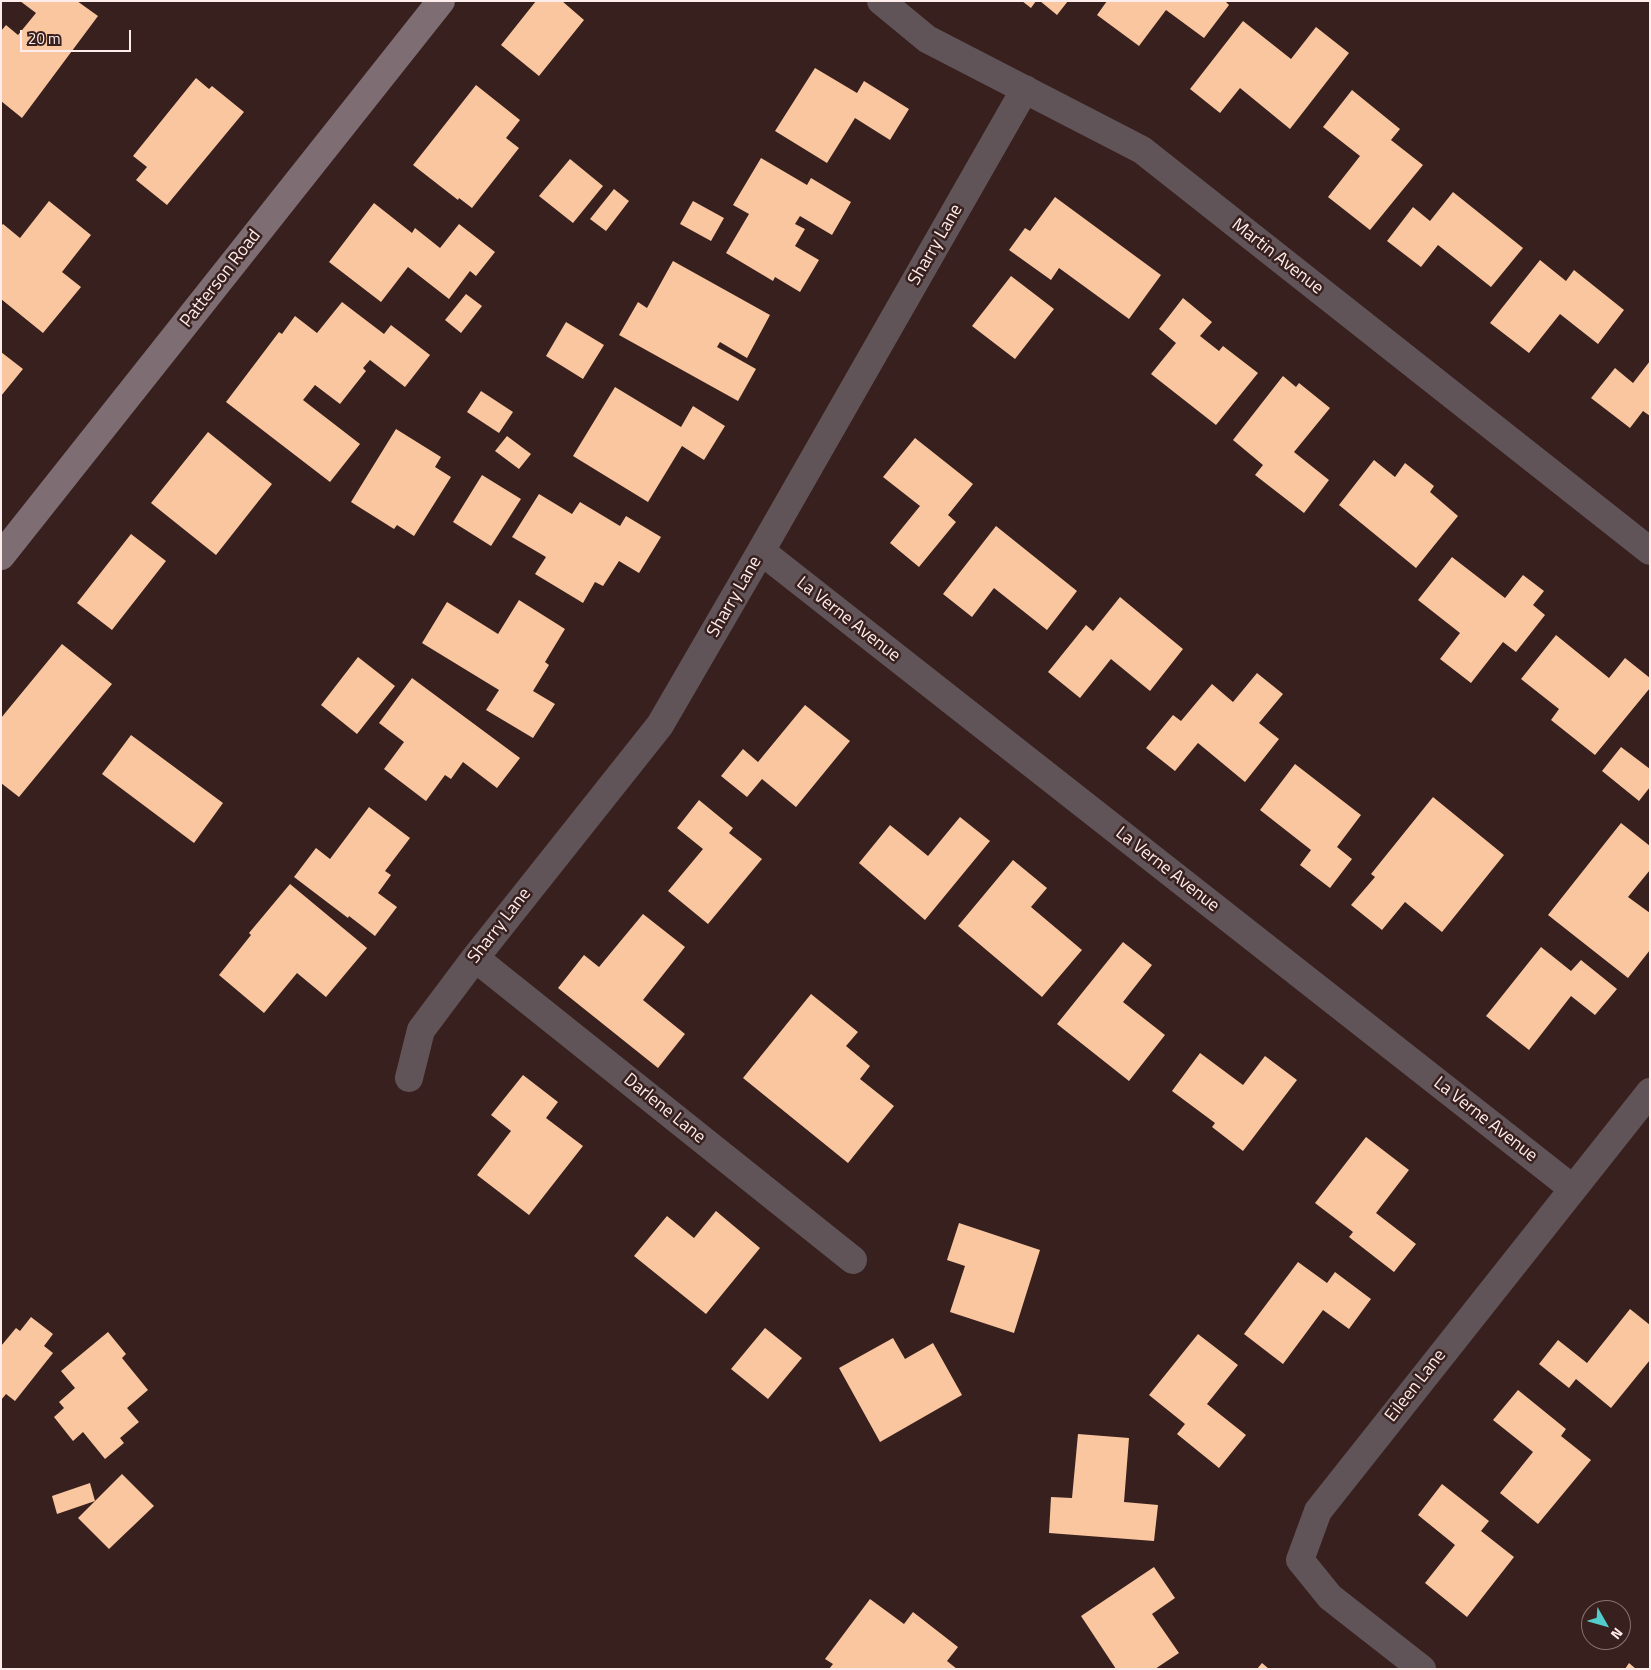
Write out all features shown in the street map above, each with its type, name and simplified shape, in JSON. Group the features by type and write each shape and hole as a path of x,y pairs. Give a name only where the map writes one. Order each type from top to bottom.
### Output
{"street":[{"name":"Patterson Road","path":"1,556 441,1"},
{"name":"Martin Avenue","path":"881,1 927,39 1142,150 1650,551"},
{"name":"Sharry Lane","path":"409,1078 421,1030 475,958 660,725 1025,89"},
{"name":"La Verne Avenue","path":"761,551 1572,1188"},
{"name":"Darlene Lane","path":"475,958 853,1260"},
{"name":"Eileen Lane","path":"1422,1669 1330,1597 1300,1560 1318,1511 1572,1188 1650,1092"}],"building":[{"path":"20,1 77,1 98,16 22,118 1,101 1,31 6,25 18,35 36,13"},
{"path":"536,1 562,1 584,20 539,76 501,45"},
{"path":"1022,1 1036,1 1031,8"},
{"path":"1040,1 1068,1 1057,15"},
{"path":"1107,1 1225,1 1229,5 1204,38 1166,10 1139,46 1097,15"},
{"path":"1243,21 1291,59 1316,27 1349,53 1290,129 1240,88 1220,113 1190,89"},
{"path":"815,68 857,93 864,81 909,109 890,140 855,118 827,163 775,131"},
{"path":"196,78 209,89 212,86 244,112 167,205 136,180 147,167 133,156"},
{"path":"476,85 520,120 506,138 519,148 472,208 459,198 458,200 413,165"},
{"path":"1352,90 1400,129 1391,140 1423,165 1370,230 1328,197 1360,156 1323,127"},
{"path":"761,158 807,185 811,178 851,202 832,235 800,216 795,224 805,229 795,246 819,260 800,292 775,277 773,281 726,253 749,214 733,205"},
{"path":"570,159 603,186 573,223 539,196"},
{"path":"614,189 629,201 606,231 590,219"},
{"path":"1453,192 1523,248 1491,287 1438,245 1421,267 1387,241 1413,207 1430,221"},
{"path":"1055,197 1161,275 1129,319 1059,268 1051,280 1009,250 1025,228 1030,231"},
{"path":"49,201 91,235 62,272 81,287 43,333 1,299 1,226 3,224 20,238"},
{"path":"693,201 724,218 711,241 680,224"},
{"path":"374,203 412,233 415,228 440,248 459,224 495,252 476,276 470,271 449,299 408,267 381,302 329,262"},
{"path":"1540,260 1566,281 1574,270 1624,310 1598,344 1560,314 1529,353 1490,323"},
{"path":"673,261 770,315 747,358 720,342 717,347 756,369 738,401 619,335 638,302 647,308"},
{"path":"1011,276 1054,309 1015,359 972,326"},
{"path":"466,294 482,306 461,333 445,320"},
{"path":"1183,298 1212,322 1200,336 1219,351 1223,346 1258,373 1216,425 1151,374 1176,343 1159,329"},
{"path":"342,302 384,334 391,325 430,355 405,387 370,360 363,368 366,371 340,404 315,385 303,400 360,444 330,482 226,402 279,332 282,334 295,316 317,333"},
{"path":"566,322 604,345 583,379 546,356"},
{"path":"1,352 23,369 1,396"},
{"path":"1650,361 1650,416 1643,411 1630,428 1591,398 1615,368 1633,383"},
{"path":"1283,376 1296,387 1299,383 1330,408 1294,452 1329,480 1304,513 1255,475 1263,465 1233,440"},
{"path":"615,387 681,427 693,406 725,426 704,460 682,446 648,502 573,456"},
{"path":"481,391 513,412 499,433 467,412"},
{"path":"396,429 441,457 435,467 451,477 414,536 397,525 394,529 351,502"},
{"path":"208,432 272,484 216,555 151,503"},
{"path":"507,436 531,454 519,469 495,451"},
{"path":"915,438 973,484 948,515 956,522 919,567 890,543 920,506 883,477"},
{"path":"1374,460 1395,477 1405,463 1434,486 1430,492 1458,516 1416,568 1339,505"},
{"path":"482,475 521,499 491,546 453,522"},
{"path":"539,494 572,514 580,502 620,526 626,516 661,537 639,573 619,561 603,586 595,582 583,603 535,574 546,557 512,537"},
{"path":"996,526 1077,591 1047,630 994,588 972,617 943,594"},
{"path":"131,534 166,561 112,630 77,603"},
{"path":"1452,557 1505,598 1523,575 1544,591 1533,605 1545,615 1516,652 1503,642 1471,683 1440,659 1460,633 1418,600"},
{"path":"1120,597 1183,649 1150,691 1111,659 1080,698 1048,672 1086,625 1093,631"},
{"path":"519,600 565,629 545,662 549,665 533,691 555,704 533,738 486,710 499,690 422,643 447,602 498,634"},
{"path":"1556,635 1609,678 1625,658 1650,678 1650,688 1595,755 1551,720 1559,709 1521,679"},
{"path":"62,644 112,684 19,797 1,783 1,718"},
{"path":"358,657 395,686 357,734 321,705"},
{"path":"1257,673 1283,694 1259,723 1279,739 1245,782 1198,743 1175,771 1146,748 1173,715 1181,721 1212,684 1233,702"},
{"path":"412,678 520,758 497,788 463,762 451,779 445,775 426,801 384,769 404,742 379,723"},
{"path":"805,705 850,741 796,807 762,779 747,797 721,776 743,749 758,762"},
{"path":"131,735 223,803 194,843 102,774"},
{"path":"1621,747 1650,769 1650,787 1639,801 1602,771"},
{"path":"1295,764 1361,815 1337,847 1352,859 1330,888 1300,865 1311,850 1260,810"},
{"path":"1433,797 1504,855 1442,932 1405,902 1382,930 1351,905 1375,877 1371,874"},
{"path":"699,800 733,828 729,833 762,859 708,924 668,891 703,849 677,828"},
{"path":"369,807 410,838 385,871 391,875 378,893 397,907 375,936 294,877 316,848 330,859"},
{"path":"960,817 990,841 925,920 859,863 890,825 928,856"},
{"path":"1621,823 1650,846 1650,870 1628,897 1650,913 1650,950 1628,978 1548,915"},
{"path":"1013,860 1047,888 1031,907 1082,950 1042,997 958,926"},
{"path":"290,884 367,948 326,997 297,973 264,1013 219,975 251,935 249,933"},
{"path":"643,914 685,947 643,1000 685,1034 658,1068 558,988 584,955 599,967"},
{"path":"1123,942 1152,965 1123,1002 1165,1035 1129,1081 1057,1024"},
{"path":"1541,947 1571,971 1581,960 1617,989 1595,1015 1571,996 1529,1050 1486,1016"},
{"path":"811,994 858,1032 846,1046 870,1066 860,1079 894,1106 848,1163 743,1078"},
{"path":"1200,1053 1243,1085 1265,1056 1297,1080 1243,1151 1212,1127 1215,1123 1172,1091"},
{"path":"523,1075 558,1102 546,1118 583,1146 529,1215 477,1175 511,1131 491,1115"},
{"path":"1366,1137 1409,1170 1376,1213 1416,1244 1394,1272 1349,1237 1353,1232 1315,1203"},
{"path":"716,1211 760,1248 706,1314 634,1256 667,1216 694,1238"},
{"path":"959,1223 1040,1250 1014,1333 950,1312 965,1266 947,1260"},
{"path":"1298,1262 1327,1283 1335,1272 1371,1299 1349,1329 1323,1310 1283,1364 1244,1334"},
{"path":"1630,1309 1650,1325 1650,1360 1611,1408 1576,1379 1569,1388 1539,1364 1558,1340 1587,1363"},
{"path":"31,1317 53,1334 44,1346 53,1353 15,1401 6,1394 1,1400 1,1346 16,1328 20,1331"},
{"path":"765,1328 802,1358 768,1399 731,1369"},
{"path":"108,1332 126,1354 122,1358 148,1390 127,1408 139,1422 120,1438 124,1443 105,1459 83,1432 73,1441 54,1417 64,1408 59,1402 75,1388 61,1371"},
{"path":"1198,1334 1238,1365 1207,1404 1246,1435 1219,1468 1177,1434 1185,1424 1149,1395"},
{"path":"893,1338 905,1359 933,1343 962,1395 880,1442 839,1368"},
{"path":"1518,1390 1566,1429 1561,1436 1591,1460 1538,1524 1500,1493 1533,1452 1493,1420"},
{"path":"1078,1434 1129,1438 1124,1502 1158,1505 1154,1541 1049,1533 1051,1497 1072,1498"},
{"path":"122,1474 154,1506 109,1549 78,1518"},
{"path":"90,1483 95,1501 57,1514 52,1496"},
{"path":"1442,1484 1489,1521 1481,1531 1514,1557 1467,1617 1425,1583 1455,1545 1418,1515"},
{"path":"1154,1567 1175,1598 1152,1614 1179,1653 1155,1669 1116,1669 1081,1616"},
{"path":"870,1599 904,1624 913,1612 958,1647 947,1661 957,1669 829,1669 833,1664 825,1659"},
{"path":"1262,1663 1269,1669 1257,1669"},
{"path":"1629,1663 1636,1669 1625,1669"}]}
